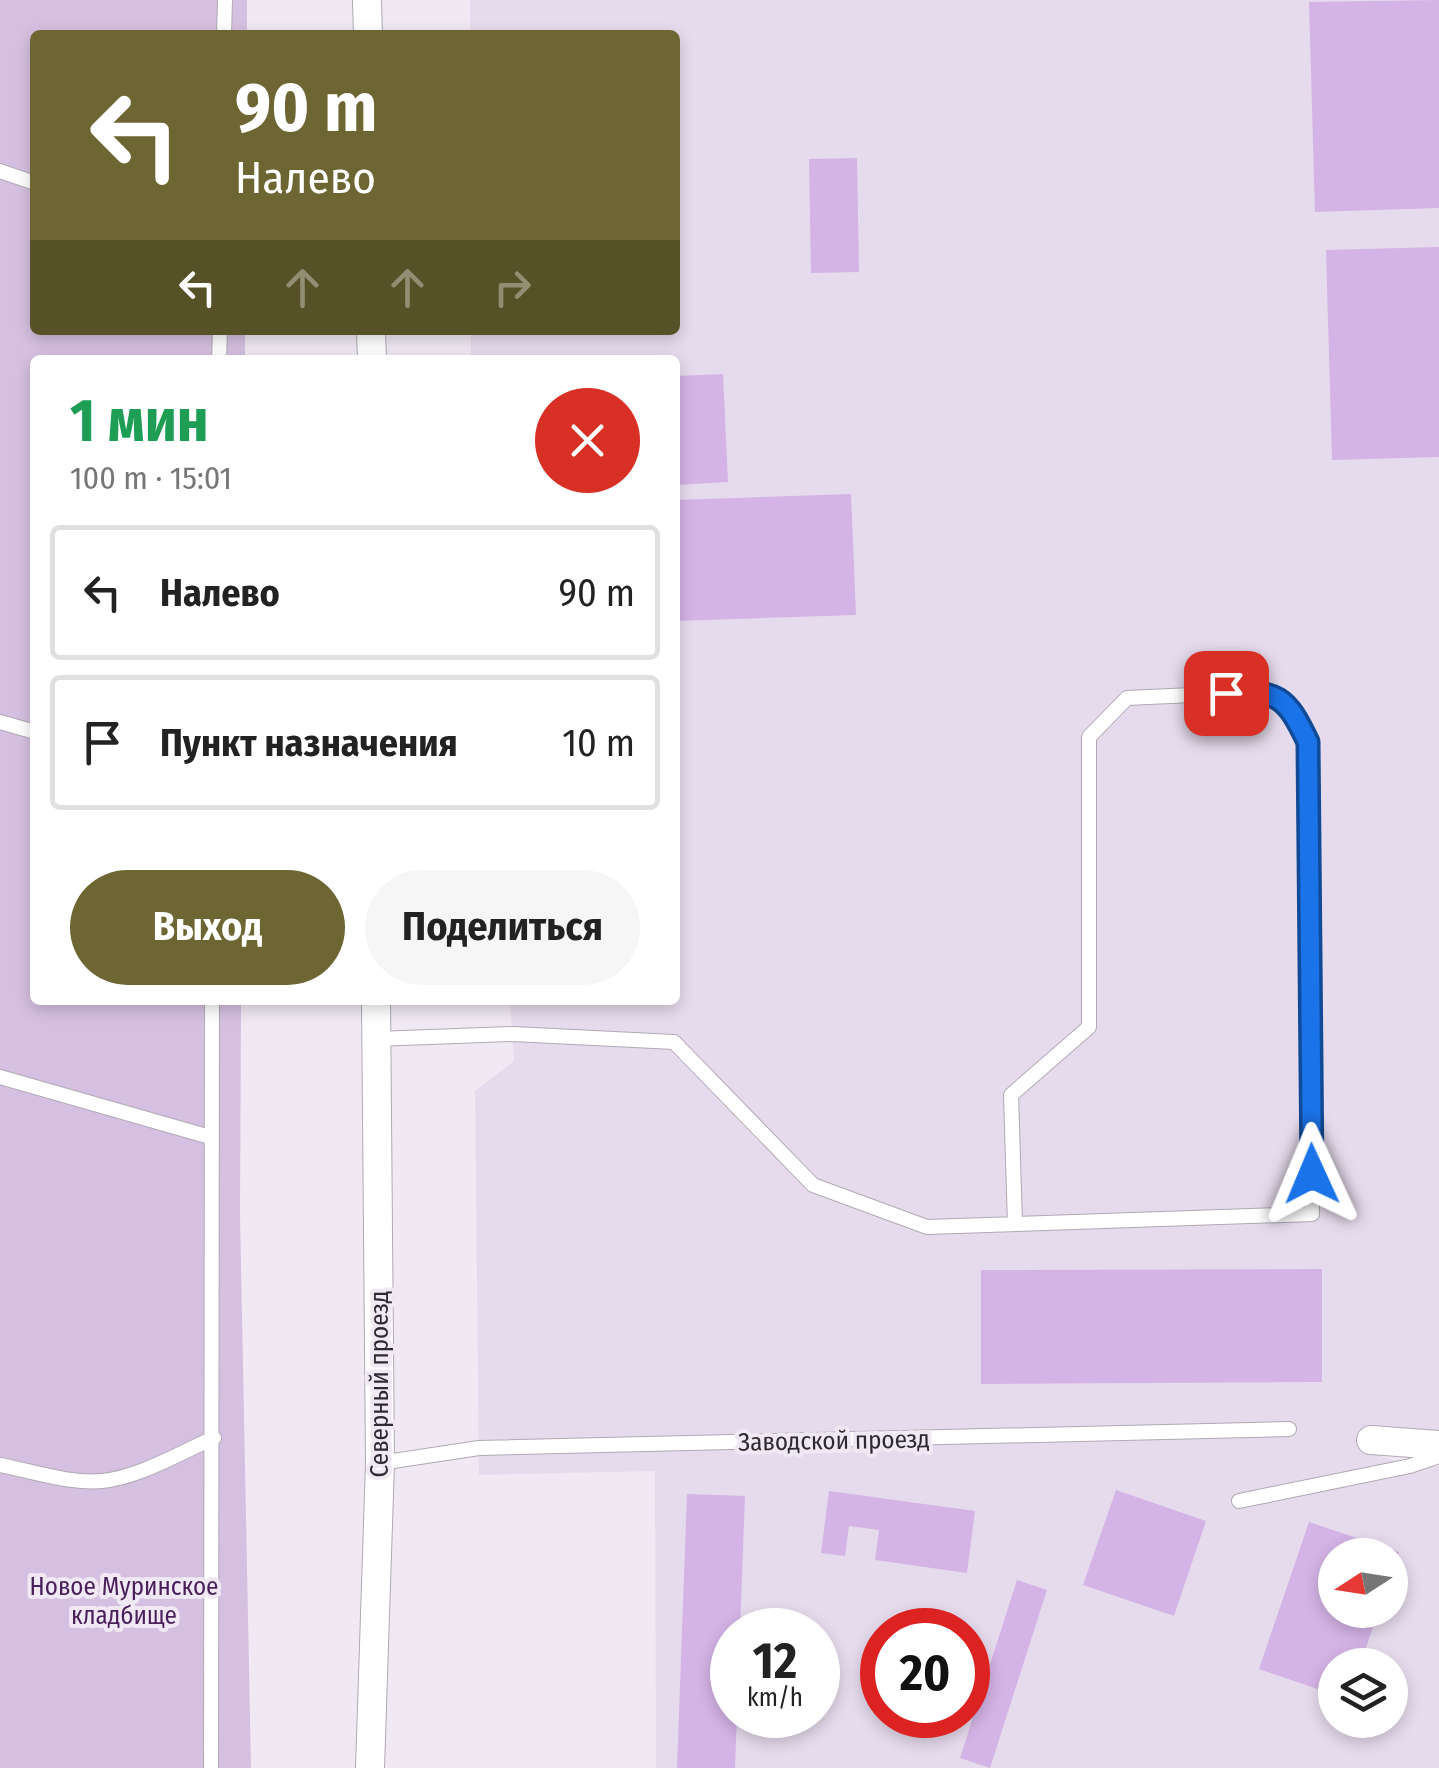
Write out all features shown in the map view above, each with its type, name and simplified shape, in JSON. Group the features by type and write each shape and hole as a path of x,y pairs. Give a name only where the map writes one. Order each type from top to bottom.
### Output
{"street":[{"path":"367,0 368,30"},
{"name":"Северный проезд","path":"370,1768 380,1463 376,1005"},
{"path":"1371,1440 1439,1445"}],"lane":[{"path":"224,0 224,30"},
{"path":"0,171 30,181"},
{"path":"376,1039 512,1034 674,1042 813,1185 927,1227 1312,1214 1308,742 1291,706 1258,692 1127,698 1089,737 1089,1026 1011,1095 1015,1224"},
{"path":"0,722 30,731"},
{"path":"211,1768 212,1005"},
{"path":"0,1078 210,1137"},
{"name":"Заводской проезд","path":"380,1463 479,1448 1289,1430"},
{"path":"0,1465 72,1480 103,1481 135,1473 214,1438"},
{"path":"1239,1501 1410,1466 1439,1456"}],"shaded area":[{"path":"470,0 1439,0 1439,1435 1371,1441 1378,1455 1410,1466 1439,1466 1439,1768 656,1768 655,1471 479,1475 475,1091 514,1061 510,1005 680,1005 680,355 471,355 471,335 680,335 680,30 470,30"}],"green space":[{"name":"Новое Муринское кладбище","path":"0,0 247,0 247,30 30,30 30,335 245,335 245,355 30,355 30,1005 241,1005 240,1214 251,1768 0,1768"}],"building":[{"path":"1439,0 1439,208 1315,212 1309,2"},
{"path":"857,158 859,272 811,273 809,159"},
{"path":"1439,247 1439,457 1332,460 1326,250"},
{"path":"723,374 728,482 680,485 680,376"},
{"path":"851,494 856,615 680,621 680,500"},
{"path":"1322,1269 1322,1382 981,1384 981,1270"},
{"path":"1116,1490 1206,1521 1174,1616 1083,1585"},
{"path":"829,1491 975,1511 967,1573 875,1560 879,1530 849,1526 845,1556 821,1553"},
{"path":"687,1494 745,1496 741,1608 710,1608 710,1738 736,1738 735,1768 677,1768"},
{"path":"1309,1522 1357,1538 1318,1538 1318,1628 1373,1628 1366,1648 1318,1648 1318,1689 1259,1669"},
{"path":"1017,1580 1047,1590 990,1768 960,1758 966,1738 990,1738 990,1664"}],"route":[{"path":"1226,693 1258,692 1291,706 1308,742 1312,1174"}]}
